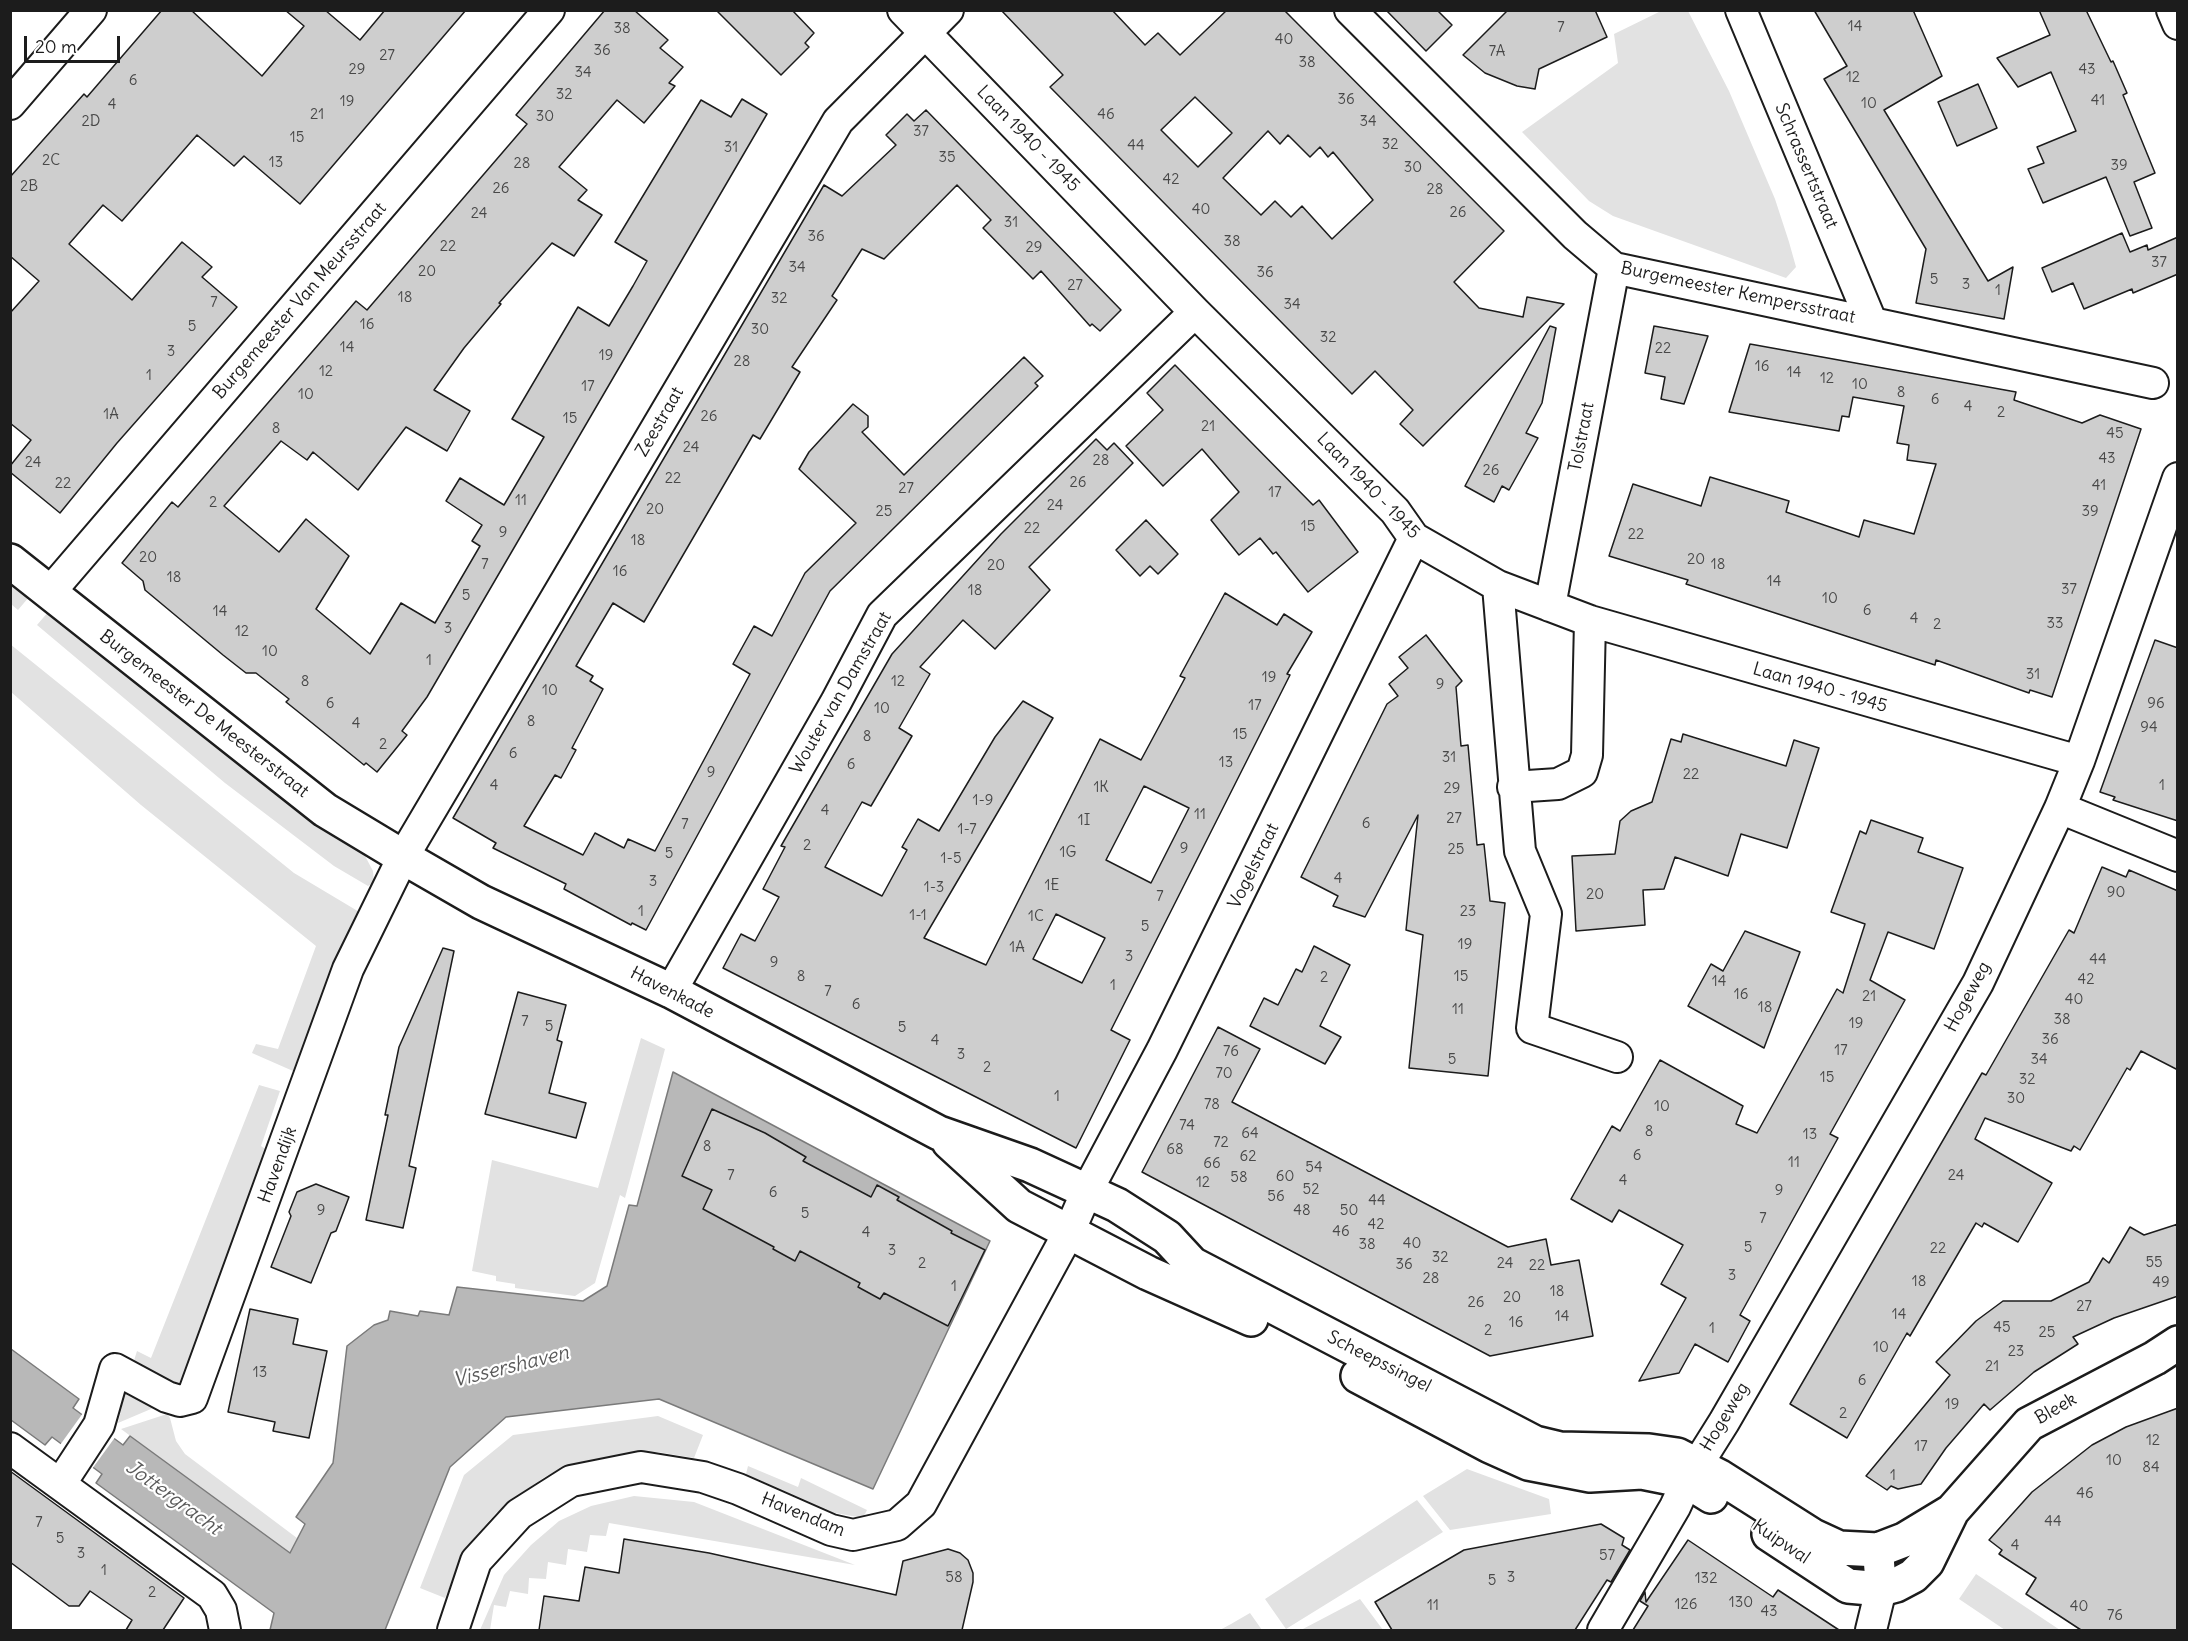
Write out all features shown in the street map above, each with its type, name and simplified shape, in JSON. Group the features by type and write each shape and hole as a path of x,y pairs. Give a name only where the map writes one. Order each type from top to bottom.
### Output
{"street":[{"path":"10,104 91,10"},
{"name":"Burgemeester Van Meursstraat","path":"50,592 549,10"},
{"name":"Laan 1940 - 1945","path":"903,10 1196,312 1395,511 1414,538 1498,585 1590,621 2079,762"},
{"name":"Zeestraat","path":"403,857 838,121 948,10"},
{"name":"Burgemeester Kempersstraat","path":"1350,10 1575,236 1614,268 1871,321 2152,383"},
{"name":"Schrassertstraat","path":"1741,10 1871,321"},
{"path":"2172,10 2178,24"},
{"name":"Tolstraat","path":"1550,606 1614,268"},
{"name":"Wouter van Damstraat","path":"671,991 836,702 882,615 1196,312"},
{"name":"Hogeweg","path":"1604,1630 1675,1508 1692,1473 1724,1422 1978,983 2061,808 2178,478"},
{"name":"Vogelstraat","path":"1069,1232 1087,1191 1168,1038 1414,538"},
{"name":"Burgemeester De Meesterstraat","path":"10,561 325,810 403,857"},
{"path":"1498,585 1520,851 1546,914 1532,1028 1617,1057"},
{"path":"1513,787 1558,784 1582,772 1587,755 1590,621"},
{"path":"2061,808 2178,856"},
{"name":"Havenkade","path":"403,857 481,902 671,991 939,1132 1029,1165 1087,1191"},
{"name":"Havendijk","path":"61,1483 99,1425 115,1369 167,1397 180,1401 192,1398 348,969 403,857"},
{"name":"Havenkade","path":"939,1132 1019,1206 1069,1232"},
{"name":"Scheepssingel","path":"1087,1191 1117,1205 1167,1237 1192,1264 1535,1443 1560,1449 1649,1451 1677,1455 1692,1473"},
{"name":"Scheepssingel","path":"1069,1232 1148,1273 1223,1304 1490,1446 1528,1463 1590,1474 1692,1473"},
{"name":"Havendam","path":"453,1630 476,1561 519,1514 571,1481 641,1467 703,1477 738,1489 831,1530 853,1535 897,1525 921,1504 1069,1232"},
{"name":"Bleek","path":"1881,1589 1896,1585 1913,1576 1927,1562 1952,1511 2029,1424 2085,1393 2170,1354"},
{"path":"10,1448 212,1595 221,1610 225,1630"},
{"name":"Kuipwal","path":"1692,1473 1839,1548 1878,1550"},
{"name":"Kuipwal","path":"1692,1473 1833,1579 1848,1586 1881,1589"},
{"name":"Bleek","path":"1878,1550 1904,1540 1952,1511"},
{"path":"1871,1630 1881,1589 1878,1550"}],"shaded area":[{"path":"1661,11 1688,11 1729,91 1775,199 1789,242 1796,267 1786,278 1613,216 1589,201 1522,132 1618,63 1614,34"},
{"path":"10,581 29,597 18,610 11,604"},
{"path":"49,611 317,827 364,854 373,871 374,883 368,886 334,866 225,783 37,625"},
{"path":"10,644 294,873 361,913 344,940 293,1071 252,1053 256,1044 278,1049 316,946 141,805 11,692"},
{"path":"641,1038 665,1049 625,1198 620,1195 595,1283 575,1296 515,1288 515,1284 496,1281 496,1276 472,1271 492,1160 598,1188"},
{"path":"259,1085 280,1091 261,1146 270,1152 182,1385 172,1388 132,1367 137,1351 151,1358"},
{"path":"127,1383 158,1406 118,1423"},
{"path":"167,1414 176,1441 185,1454 297,1538 290,1554 121,1429"},
{"path":"658,1416 703,1435 694,1458 658,1452 633,1452 567,1465 543,1478 496,1513 475,1537 445,1598 420,1588 464,1475 513,1435"},
{"path":"748,1466 798,1487 801,1478 867,1510 863,1518 830,1512 745,1478"},
{"path":"1467,1469 1549,1499 1551,1514 1450,1530 1423,1496"},
{"path":"634,1496 694,1502 855,1565 609,1523 606,1536 590,1535 587,1552 568,1549 566,1565 548,1562 546,1579 529,1578 528,1594 510,1591 506,1607 494,1605 490,1630 480,1630 504,1575 531,1545 559,1521 591,1506"},
{"path":"1417,1500 1443,1532 1286,1629 1265,1599"},
{"path":"1976,1574 2060,1630 2005,1630 1959,1599"},
{"path":"1360,1599 1383,1630 1301,1630"},
{"path":"1250,1613 1262,1630 1220,1630 1231,1624"}],"water":[{"path":"673,1072 990,1241 873,1489 659,1399 506,1417 450,1467 385,1630 270,1630 274,1613 96,1483 102,1474 52,1437 45,1445 11,1420 11,1349 79,1399 73,1408 123,1445 130,1436 290,1553 305,1524 296,1517 333,1463 347,1346 374,1325 388,1320 390,1311 418,1316 420,1311 449,1315 457,1287 583,1301 607,1286 629,1205 637,1206"}],"pier":[{"path":"83,1413 116,1436 92,1469 60,1445"}],"building":[{"path":"162,10 191,10 262,76 304,26 285,10 325,10 360,40 385,10 466,10 300,204 244,156 234,166 197,135 122,221 103,205 69,244 132,300 182,242 212,267 202,277 237,307 117,443 60,513 10,472 10,466 31,440 10,423 10,313 39,281 10,256 10,177 84,94 87,97"},
{"path":"605,10 634,10 668,40 660,48 683,67 669,83 675,86 644,123 617,100 559,167 587,190 578,200 602,215 574,256 552,243 499,303 501,304 464,348 434,390 470,411 447,451 406,427 358,490 313,452 307,460 281,441 224,506 279,552 306,519 349,556 316,609 370,654 401,603 435,623 480,546 472,541 482,525 446,501 460,478 504,505 544,437 512,419 578,307 609,326 633,286 647,261 615,242 701,100 731,117 742,99 767,114 427,697 402,731 407,735 377,772 366,763 364,765 286,702 289,699 256,673 246,673 223,655 145,590 143,581 122,563 172,502 178,507 356,301 367,310 527,124 516,115"},
{"path":"716,10 792,10 814,33 805,43 809,47 781,75"},
{"path":"1001,10 1112,10 1145,45 1158,33 1180,55 1227,10 1284,10 1504,231 1454,282 1479,308 1523,317 1527,297 1564,304 1423,446 1400,424 1413,410 1375,371 1352,394 1050,87 1063,75","holes":["1195,97 1232,133 1198,167 1161,130","1268,131 1280,144 1288,135 1310,157 1320,147 1328,157 1333,152 1373,200 1332,239 1302,206 1291,217 1275,201 1261,215 1223,178"]},
{"path":"1386,10 1437,10 1452,25 1426,51"},
{"path":"1508,10 1595,10 1607,37 1539,69 1535,89 1517,86 1485,73 1463,55"},
{"path":"1814,10 1913,10 1942,76 1884,110 1988,281 2013,267 2004,319 1916,303 1926,249 1824,79 1847,66"},
{"path":"2039,10 2086,10 2111,62 2113,61 2127,93 2123,95 2155,173 2134,182 2152,228 2130,236 2106,177 2043,203 2028,169 2044,163 2037,147 2076,131 2051,72 2018,87 1997,58 2050,35"},
{"path":"1978,84 1997,128 1957,146 1938,102"},
{"path":"926,110 1121,310 1100,331 1092,324 1090,326 1041,271 1033,279 983,228 991,220 957,185 884,259 862,249 832,296 837,300 792,367 800,372 760,439 753,435 644,622 613,603 590,642 576,666 593,676 590,681 603,689 572,748 576,750 561,778 555,775 524,826 583,855 595,833 624,848 628,839 655,851 750,674 733,664 754,626 772,636 805,573 856,523 799,469 809,452 853,404 868,416 868,427 862,432 904,475 1024,357 1043,376 1035,383 1038,386 830,591 646,930 632,923 631,925 564,889 566,884 493,848 496,843 453,818 824,185 842,196 896,145 886,135 907,114 914,121"},
{"path":"2122,233 2130,252 2147,245 2148,250 2178,237 2178,274 2133,293 2132,289 2084,309 2073,283 2052,292 2042,268"},
{"path":"1550,326 1556,328 1542,403 1526,433 1538,438 1509,490 1502,486 1494,502 1465,486"},
{"path":"1654,326 1708,336 1684,404 1661,399 1665,377 1645,373"},
{"path":"1750,344 2016,392 2014,400 2082,423 2100,415 2141,429 2052,697 2030,690 2029,693 1936,660 1935,665 1686,584 1688,580 1609,556 1633,484 1701,506 1710,477 1789,501 1786,512 1859,537 1864,520 1914,534 1936,464 1907,460 1909,445 1897,443 1904,406 1853,397 1849,417 1842,416 1839,431 1729,412"},
{"path":"1175,365 1313,505 1319,500 1358,552 1308,592 1276,552 1273,554 1260,538 1239,555 1211,520 1239,492 1202,449 1163,486 1126,446 1163,410 1147,393"},
{"path":"1096,439 1107,450 1114,443 1133,463 1029,567 1050,590 995,649 963,620 920,667 930,674 899,728 912,736 871,806 862,802 825,867 882,896 907,850 902,847 918,819 939,831 995,737 1023,701 1053,718 924,938 986,965 1100,739 1141,760 1185,678 1180,676 1225,593 1277,625 1284,614 1312,632 1287,674 1290,675 1111,1030 1130,1040 1076,1148 723,968 741,934 755,941 779,897 763,889 785,847 781,846 892,654 1001,534","holes":["1144,786 1189,808 1151,883 1106,860","1056,914 1105,938 1082,983 1033,959"]},
{"path":"1146,520 1178,554 1158,574 1150,566 1140,576 1116,550"},
{"path":"1426,635 1462,681 1456,687 1461,746 1468,745 1477,845 1484,844 1490,901 1505,903 1488,1076 1409,1068 1423,935 1406,930 1418,815 1365,917 1333,906 1338,896 1301,877 1387,704 1398,696 1389,684 1408,668 1399,657"},
{"path":"2155,640 2178,648 2178,821 2113,800 2115,797 2100,792"},
{"path":"1683,734 1786,766 1794,740 1819,748 1787,848 1741,834 1728,876 1675,857 1664,889 1643,890 1645,925 1576,931 1572,856 1615,854 1620,821 1631,811 1652,802 1671,739 1681,742"},
{"path":"1871,820 1923,838 1918,852 1963,868 1934,949 1888,932 1870,980 1905,1000 1830,1134 1838,1138 1740,1315 1750,1321 1728,1362 1695,1344 1679,1373 1639,1381 1686,1298 1661,1284 1683,1245 1619,1210 1612,1222 1571,1199 1612,1126 1620,1131 1660,1060 1743,1106 1736,1124 1757,1133 1837,989 1843,993 1865,924 1831,912 1860,831 1866,834"},
{"path":"2102,867 2126,877 2129,870 2178,891 2178,1070 2141,1051 2130,1070 2127,1068 2080,1150 2074,1146 2071,1151 1985,1118 1975,1139 2052,1183 2018,1242 1984,1223 1982,1227 1976,1223 1910,1336 1907,1333 1847,1438 1790,1404 1982,1073 1986,1075 2069,930 2074,933"},
{"path":"1745,931 1800,952 1764,1048 1688,1006 1711,964 1723,971"},
{"path":"1314,946 1350,965 1320,1026 1341,1037 1325,1064 1250,1026 1264,998 1278,1005 1296,969 1302,972"},
{"path":"443,948 454,951 409,1166 416,1168 403,1228 366,1220 388,1115 385,1115 399,1047"},
{"path":"518,992 566,1005 557,1040 562,1042 549,1093 586,1103 576,1138 485,1114"},
{"path":"1218,1027 1260,1049 1232,1102 1508,1247 1546,1239 1551,1265 1579,1260 1593,1336 1490,1356 1142,1172"},
{"path":"712,1109 765,1133 806,1157 803,1161 871,1197 877,1185 899,1197 897,1200 952,1231 951,1233 985,1250 948,1326 884,1293 880,1299 858,1287 860,1283 800,1251 795,1261 773,1249 774,1247 703,1209 712,1190 682,1176"},
{"path":"316,1184 349,1197 336,1231 331,1233 311,1283 271,1267 291,1216 289,1212 297,1192"},
{"path":"2178,1224 2178,1296 2114,1318 2073,1337 2078,1344 2034,1372 1990,1410 1984,1404 1946,1448 1921,1484 1898,1489 1891,1486 1887,1490 1866,1476 1950,1375 1936,1362 1976,1321 2003,1301 2051,1301 2089,1282 2103,1258 2109,1263 2130,1227 2144,1235"},
{"path":"250,1309 298,1319 293,1344 327,1351 309,1438 273,1431 275,1422 228,1412"},
{"path":"2178,1408 2178,1630 2081,1630 2026,1594 2036,1578 1999,1554 2002,1550 1989,1540 2032,1492 2092,1445 2126,1427"},
{"path":"10,1471 184,1598 163,1630 126,1630 132,1620 90,1591 79,1606 69,1606 10,1562"},
{"path":"1601,1524 1624,1538 1622,1545 1630,1550 1611,1582 1607,1580 1575,1630 1392,1630 1375,1602 1464,1550"},
{"path":"624,1539 709,1553 896,1595 903,1561 948,1549 960,1553 968,1560 973,1573 973,1582 962,1630 539,1630 544,1596 579,1601 585,1567 619,1573"},
{"path":"1688,1540 1773,1597 1778,1590 1839,1630 1633,1630 1648,1606 1640,1601 1645,1592 1646,1602"}],"water label":[{"name":"Vissershaven","path":"511,1367"},
{"name":"Jottergracht","path":"173,1498"}]}
